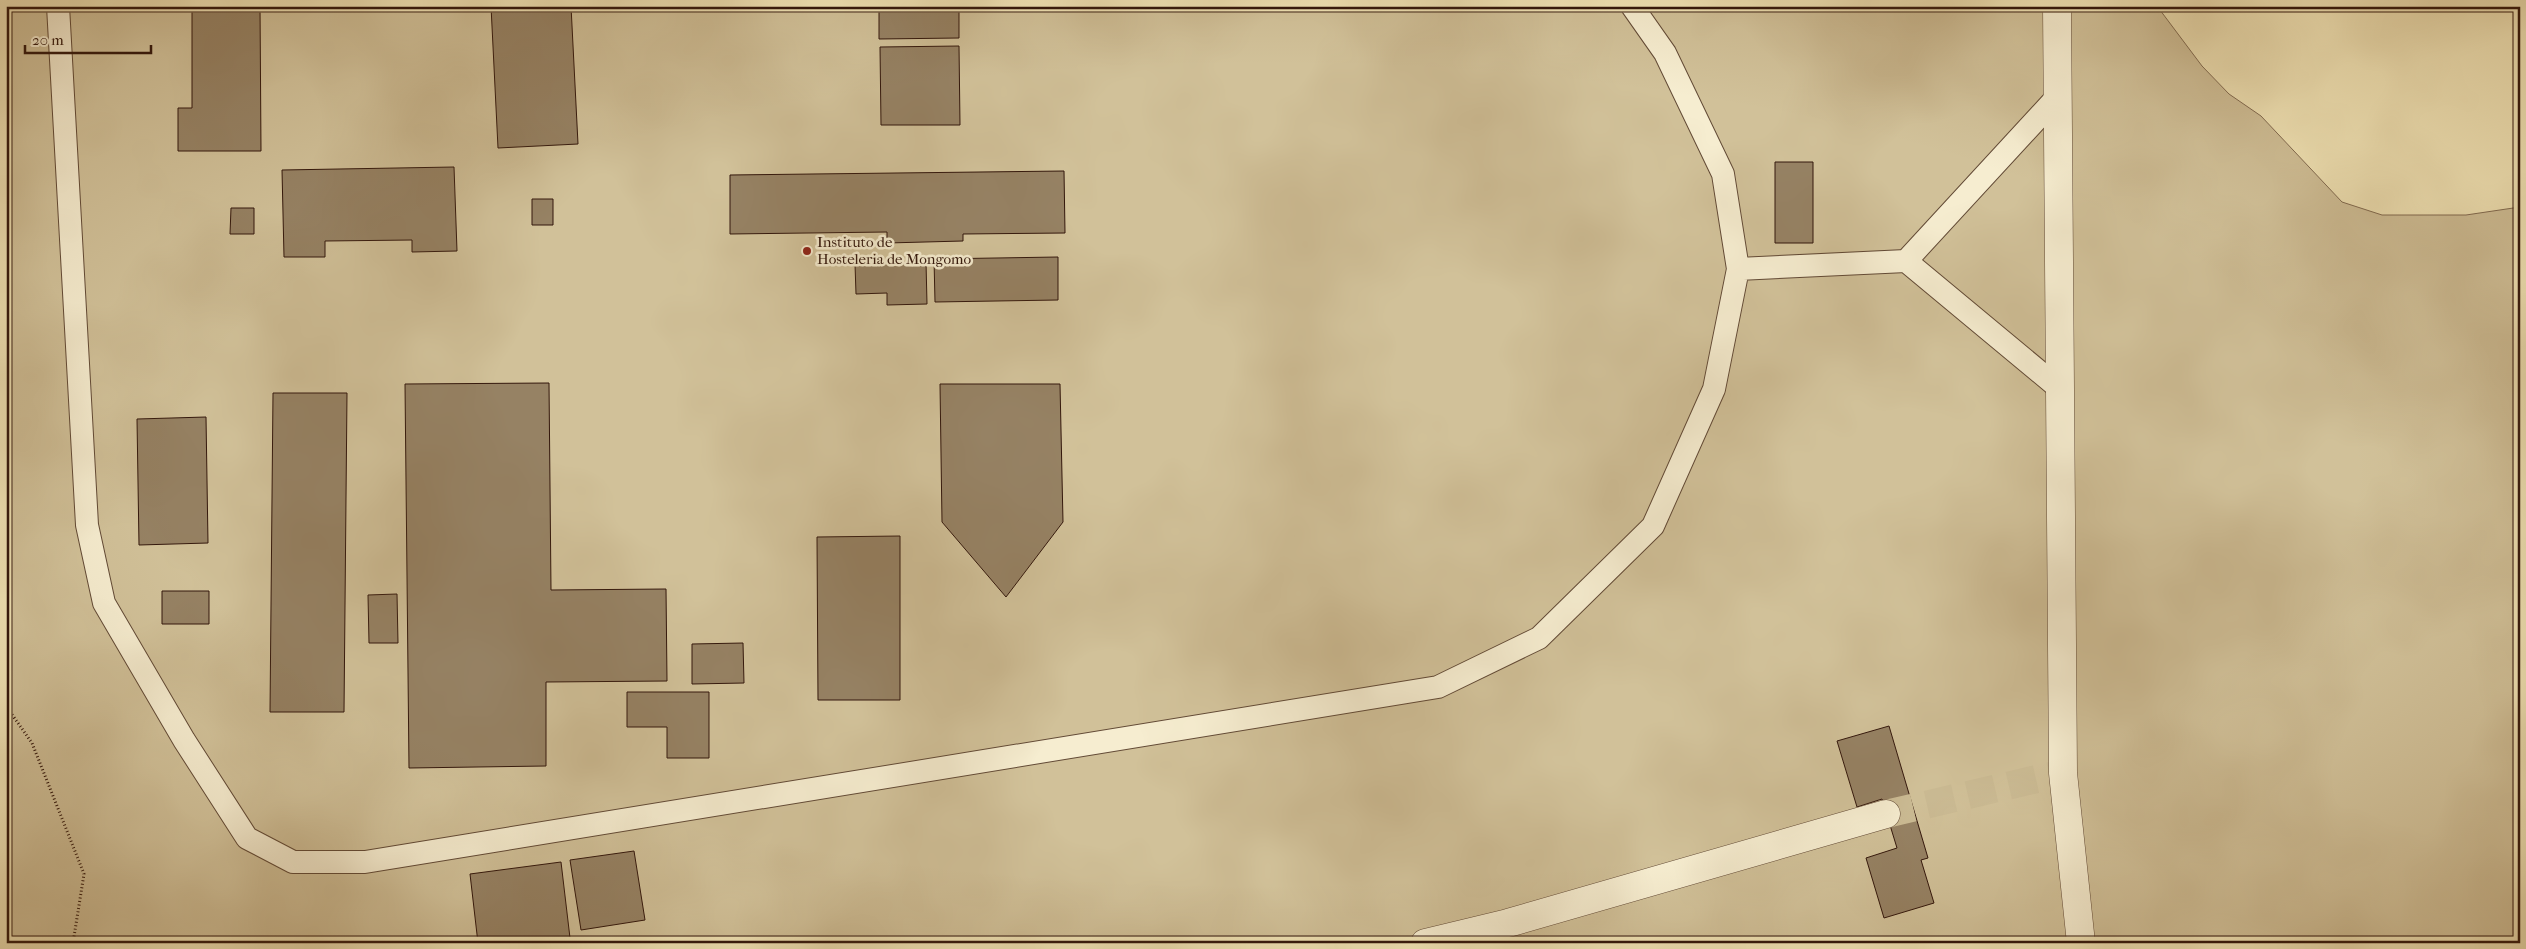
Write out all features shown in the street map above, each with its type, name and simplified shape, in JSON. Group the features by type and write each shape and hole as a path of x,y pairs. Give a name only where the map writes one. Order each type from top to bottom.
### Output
{"street":[{"path":"2057,6 2063,773 2080,943"},
{"path":"1425,943 1508,923 1886,814"}],"lane":[{"path":"58,6 87,525 104,603 184,740 246,838 293,862 365,862 1438,686 1540,638 1652,526 1714,388 1738,269 1724,174 1665,53 1632,6"},
{"path":"1906,261 2058,96"},
{"path":"1738,269 1906,261 2060,388"}],"path":[{"path":"6,706 32,743 84,874 73,943"}],"shaded area":[{"path":"6,6 2157,6 2202,66 2229,94 2261,116 2342,202 2382,215 2466,215 2520,207 2520,943 6,943"}],"building":[{"path":"192,6 260,6 261,151 178,151 178,108 192,108"},
{"path":"491,6 571,6 578,144 498,148"},
{"path":"879,6 959,6 959,38 879,39"},
{"path":"959,46 960,125 881,125 880,47"},
{"path":"1775,162 1813,162 1813,243 1775,243"},
{"path":"454,167 457,251 412,252 412,240 325,241 325,257 284,257 282,170"},
{"path":"1064,171 1065,233 963,234 963,241 887,243 887,232 730,234 730,175"},
{"path":"532,199 553,199 553,225 532,225"},
{"path":"231,208 254,208 254,234 230,234"},
{"path":"1058,257 1058,300 935,302 934,259"},
{"path":"926,262 927,304 887,305 887,293 856,294 855,264"},
{"path":"549,383 551,590 666,589 667,681 546,682 546,766 409,768 405,384"},
{"path":"940,384 1060,384 1063,522 1006,597 942,522"},
{"path":"273,393 347,393 344,712 270,712"},
{"path":"206,417 208,543 139,545 137,419"},
{"path":"900,536 900,700 818,700 817,537"},
{"path":"162,591 209,591 209,624 162,624"},
{"path":"397,594 398,643 369,643 368,595"},
{"path":"743,643 744,683 692,684 692,644"},
{"path":"627,692 709,692 709,758 667,758 667,727 627,727"},
{"path":"1889,726 1928,858 1921,860 1934,903 1884,918 1866,858 1897,848 1882,799 1857,807 1837,741"},
{"path":"634,851 645,920 581,930 570,860"},
{"path":"561,862 570,938 530,943 478,943 470,874"}],"tunnel":[{"path":"1886,814 2063,773"}],"place":[{"name":"Instituto de Hosteleria de Mongomo","path":"807,251"}]}
